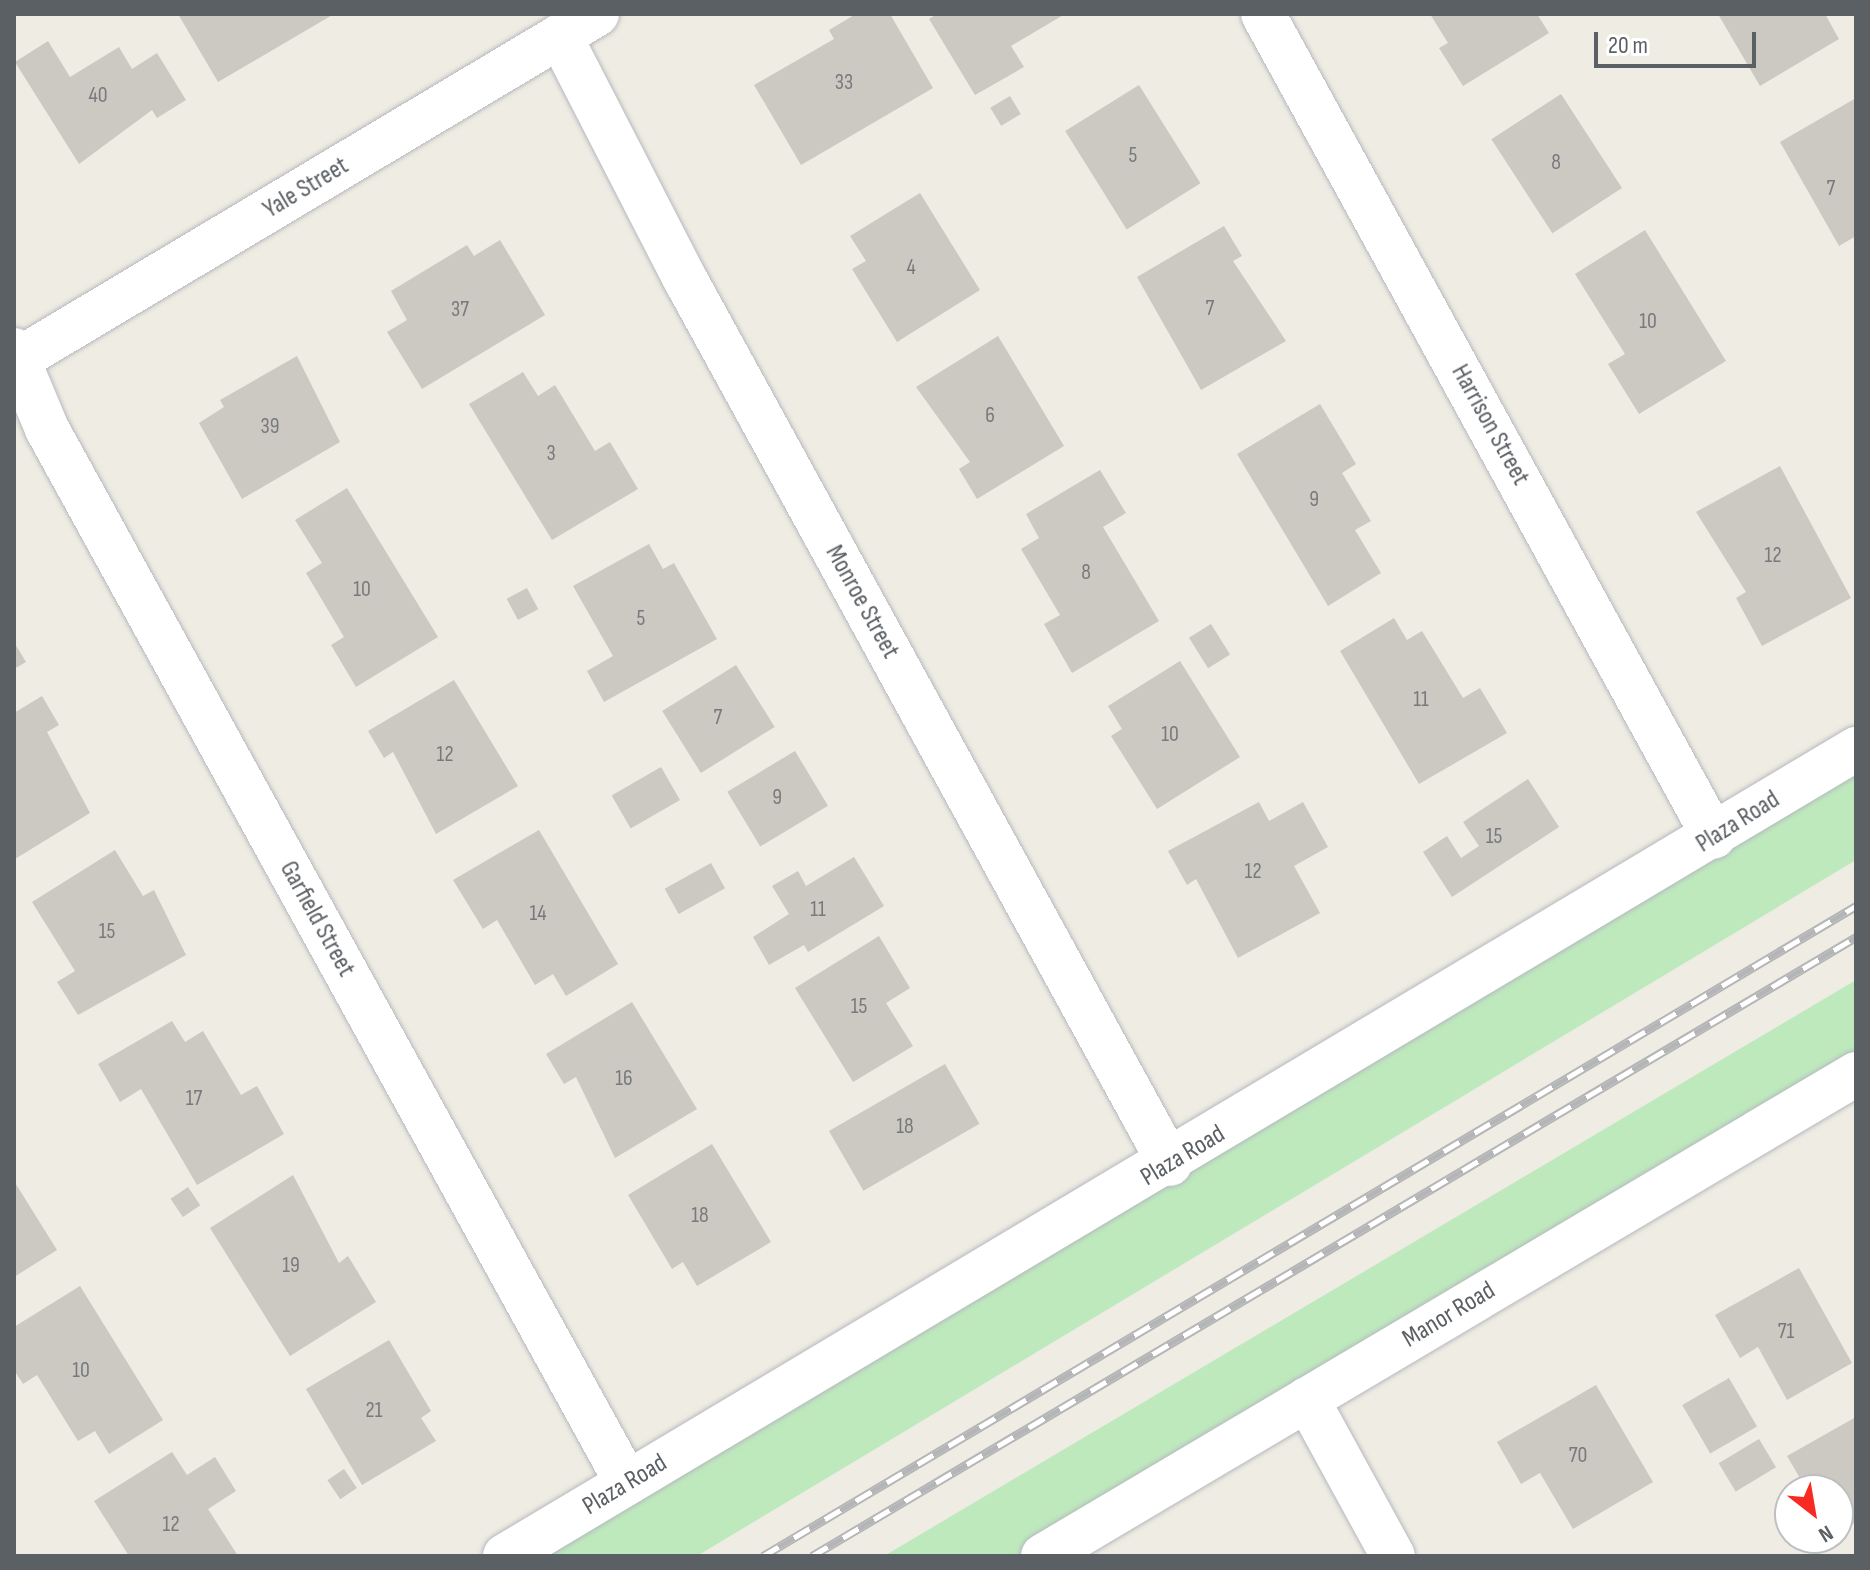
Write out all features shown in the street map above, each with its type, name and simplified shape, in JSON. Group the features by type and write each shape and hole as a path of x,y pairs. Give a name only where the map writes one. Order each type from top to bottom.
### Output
{"street":[{"name":"Yale Street","path":"15,357 597,14"},
{"name":"Harrison Street","path":"1263,14 1714,837"},
{"name":"Monroe Street","path":"560,36 685,279 1170,1164"},
{"name":"Garfield Street","path":"15,357 47,429 627,1483"},
{"name":"Plaza Road","path":"505,1556 1170,1164 1856,749"},
{"name":"Manor Road","path":"1043,1556 1854,1080"},
{"path":"1307,1399 1393,1556"}],"green space":[{"path":"1856,747 1856,860 697,1556 523,1556"},
{"path":"1856,980 1856,1063 1031,1556 884,1556"}],"building":[{"path":"178,14 334,14 218,82"},
{"path":"856,14 890,14 933,88 801,165 754,85 834,39 829,30"},
{"path":"937,14 1065,14 1011,46 1024,67 975,95 929,19"},
{"path":"1430,14 1537,14 1549,33 1463,86 1439,48 1448,43"},
{"path":"1718,14 1825,14 1839,39 1760,86"},
{"path":"48,41 70,77 119,47 132,69 157,53 186,100 157,118 152,110 79,164 15,62"},
{"path":"1139,85 1200,183 1127,229 1065,131"},
{"path":"1561,94 1622,188 1552,233 1491,139"},
{"path":"1010,96 1021,114 1001,126 990,108"},
{"path":"1856,98 1856,236 1839,246 1780,142"},
{"path":"920,193 980,290 897,342 852,269 866,261 850,236"},
{"path":"1224,226 1242,256 1233,261 1286,341 1201,390 1137,277"},
{"path":"1645,230 1726,361 1639,414 1608,364 1625,354 1575,274"},
{"path":"500,240 545,315 422,389 387,332 407,320 391,291 467,245 474,256"},
{"path":"998,336 1064,446 977,499 959,469 970,462 916,387"},
{"path":"297,356 340,442 242,499 199,423 224,407 220,400"},
{"path":"523,372 538,396 555,385 595,451 610,442 638,489 552,540 469,404"},
{"path":"1320,404 1356,464 1342,473 1371,521 1355,530 1381,573 1328,606 1237,454"},
{"path":"1780,466 1851,598 1762,646 1736,598 1746,592 1696,512"},
{"path":"1100,470 1126,513 1103,527 1159,621 1072,673 1044,624 1060,615 1021,549 1039,538 1026,514"},
{"path":"347,488 438,637 356,687 331,645 344,637 306,573 322,563 295,520"},
{"path":"649,544 663,569 674,563 717,639 604,702 587,671 613,656 573,586"},
{"path":"527,588 538,609 518,620 507,599"},
{"path":"1394,618 1407,640 1422,631 1463,698 1480,688 1507,733 1419,784 1340,651"},
{"path":"1211,624 1230,655 1208,668 1189,638"},
{"path":"14,642 26,662 14,669"},
{"path":"1180,661 1240,757 1157,809 1111,736 1122,729 1108,706"},
{"path":"736,665 775,727 701,773 662,711"},
{"path":"454,680 518,786 436,834 393,752 384,758 368,731"},
{"path":"42,696 59,725 47,732 90,813 15,859 14,713"},
{"path":"795,751 828,806 760,847 727,792"},
{"path":"661,767 680,800 631,828 612,796"},
{"path":"1528,779 1559,827 1452,897 1423,852 1447,836 1461,858 1479,846 1463,822"},
{"path":"1259,802 1269,821 1303,802 1328,847 1294,866 1320,913 1238,958 1196,879 1187,885 1168,851"},
{"path":"539,830 618,964 566,996 553,974 535,985 497,920 483,929 453,880"},
{"path":"115,850 143,896 154,890 186,955 78,1015 57,982 75,971 32,902"},
{"path":"854,857 884,906 808,952 804,945 769,965 753,937 789,914 772,886 798,871 806,886"},
{"path":"711,863 725,888 679,914 665,889"},
{"path":"879,936 910,988 886,1003 913,1046 853,1082 795,988"},
{"path":"632,1002 697,1109 615,1158 576,1077 564,1084 546,1054"},
{"path":"172,1021 185,1042 203,1031 241,1095 257,1086 284,1134 197,1185 141,1089 120,1102 98,1064"},
{"path":"945,1064 980,1124 863,1191 829,1131"},
{"path":"712,1144 771,1242 697,1286 683,1262 672,1269 628,1195"},
{"path":"293,1175 339,1263 348,1256 376,1302 290,1356 210,1228"},
{"path":"14,1181 57,1250 14,1277"},
{"path":"188,1187 200,1205 183,1217 171,1199"},
{"path":"1799,1268 1852,1363 1787,1400 1758,1347 1740,1358 1715,1315"},
{"path":"80,1286 163,1420 109,1454 95,1431 78,1441 37,1375 23,1384 14,1370 14,1327"},
{"path":"389,1340 431,1411 421,1418 436,1441 362,1485 306,1389"},
{"path":"1729,1378 1757,1426 1710,1453 1682,1405"},
{"path":"1596,1385 1653,1482 1573,1529 1540,1473 1521,1484 1497,1442"},
{"path":"1856,1417 1856,1522 1854,1474 1798,1474 1787,1456"},
{"path":"1759,1439 1776,1467 1736,1491 1719,1463"},
{"path":"172,1452 187,1475 215,1457 236,1491 208,1509 238,1556 129,1556 94,1501"},
{"path":"344,1469 357,1488 340,1499 327,1480"}],"railway":[{"path":"763,1556 1856,906"},
{"path":"812,1556 1856,937"}]}
